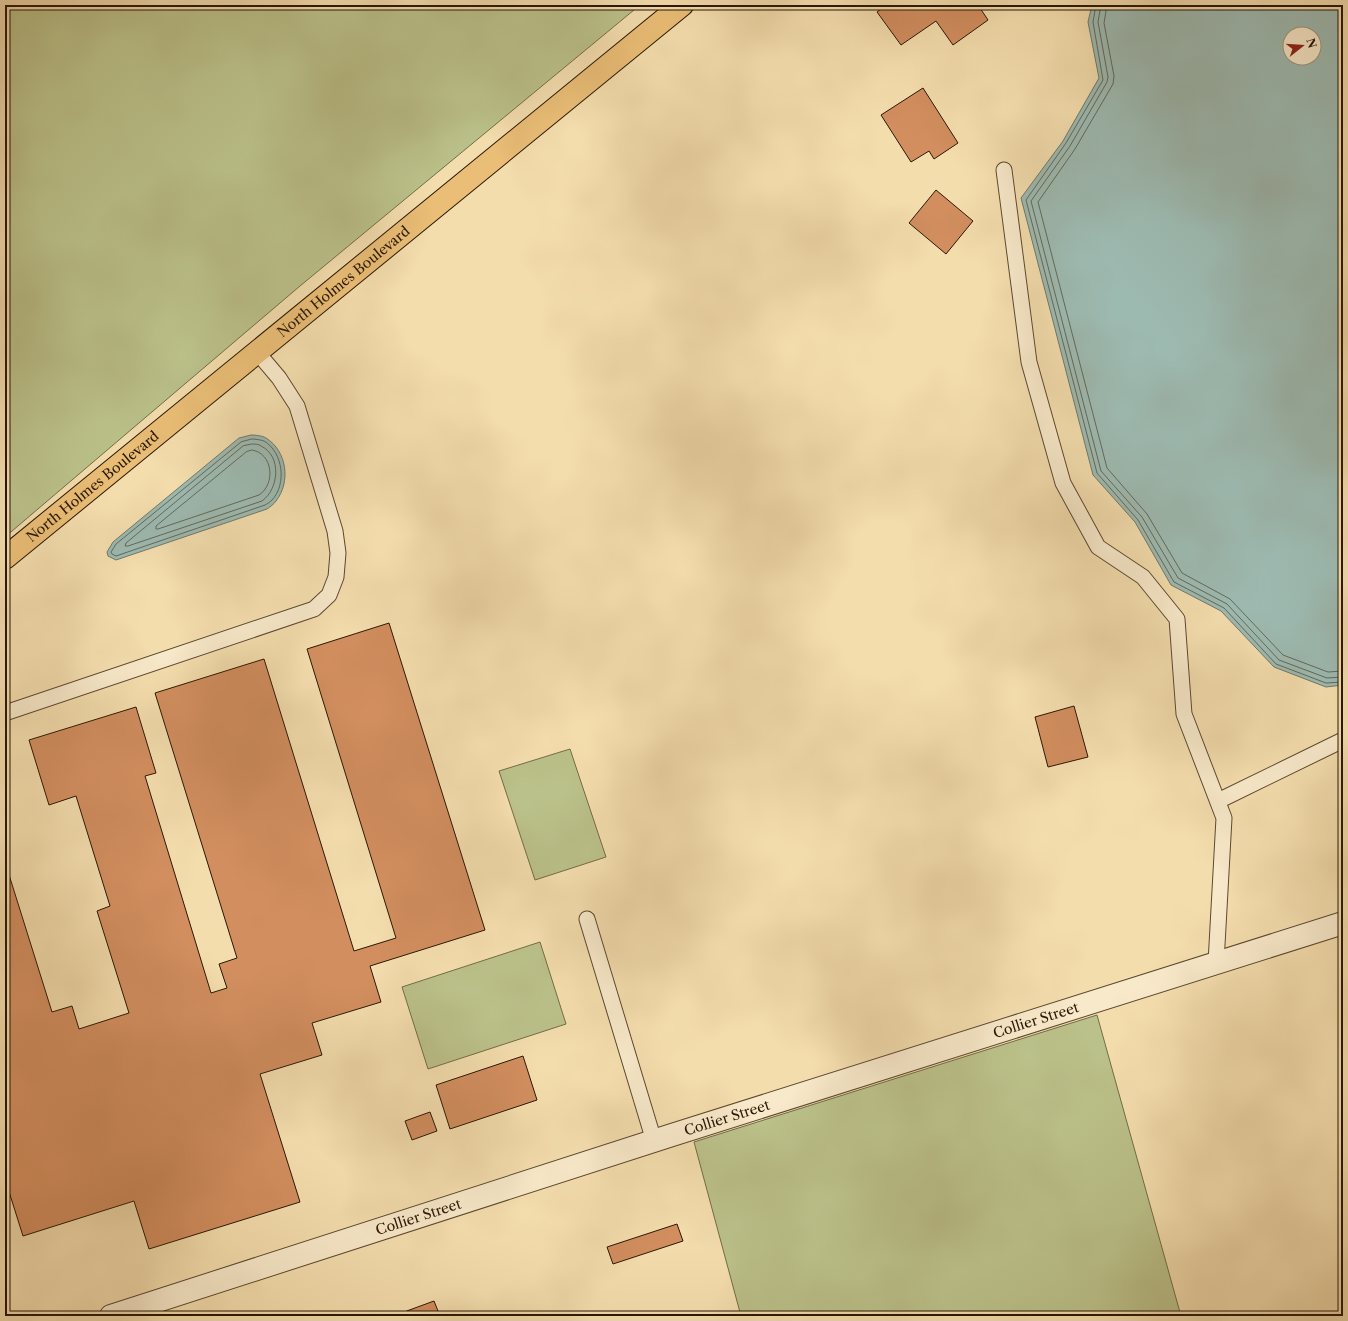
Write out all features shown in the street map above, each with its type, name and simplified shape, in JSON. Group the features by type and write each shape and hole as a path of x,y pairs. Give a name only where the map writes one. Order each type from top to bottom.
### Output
{"main road":[{"name":"North Holmes Boulevard","path":"5,558 682,5"}],"street":[{"name":"Collier Street","path":"111,1316 654,1141 1343,923"}],"lane":[{"path":"1004,170 1029,362 1063,484 1098,547 1143,577 1177,619 1184,714 1224,818 1216,963"},
{"path":"5,713 314,609 329,595 336,577 338,553 335,531 297,406 279,378 258,352"},
{"path":"1218,801 1343,740"},
{"path":"587,919 654,1141"}],"green space":[{"path":"5,5 640,5 300,286 5,537"},
{"path":"570,749 606,857 535,880 499,771"},
{"path":"540,942 566,1024 428,1069 402,987"},
{"path":"1097,1015 1181,1316 741,1316 694,1142"}],"water":[{"path":"1092,5 1343,5 1343,685 1326,687 1274,667 1221,611 1171,585 1135,522 1093,475 1021,198 1063,141 1099,78 1088,22"},
{"path":"251,435 266,438 279,451 282,459 285,476 284,485 281,493 272,505 267,509 116,560 108,556 107,552 113,542 239,438"}],"building":[{"path":"886,5 978,5 988,20 953,45 936,21 901,45 877,12"},
{"path":"923,88 958,143 934,159 929,151 911,162 881,115"},
{"path":"936,190 973,221 946,254 909,223"},
{"path":"389,623 485,930 370,966 381,1002 312,1023 322,1055 260,1074 300,1202 149,1249 134,1201 23,1236 5,1179 5,862 52,1012 72,1006 79,1029 129,1013 97,911 110,906 76,796 49,805 29,740 136,707 156,773 145,776 211,993 227,988 219,964 237,958 155,693 264,659 354,951 396,938 307,649"},
{"path":"1074,706 1088,757 1048,767 1035,717"},
{"path":"523,1056 537,1100 450,1129 436,1085"},
{"path":"430,1112 437,1131 412,1140 405,1121"},
{"path":"677,1224 683,1241 613,1264 607,1247"},
{"path":"434,1301 440,1316 405,1316 404,1312"}]}
